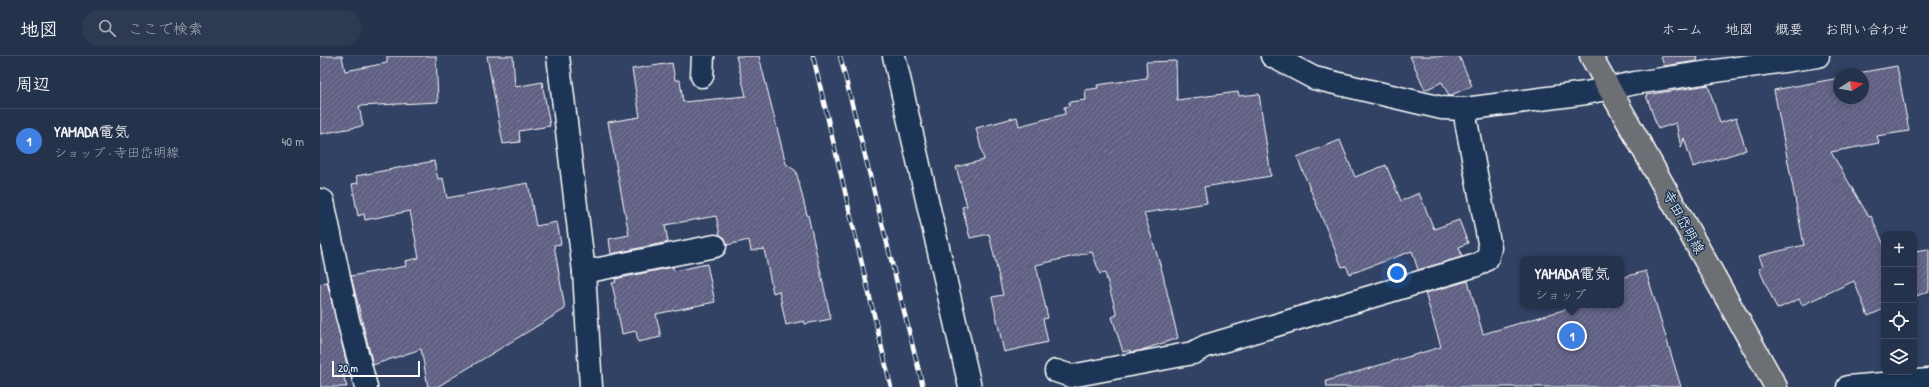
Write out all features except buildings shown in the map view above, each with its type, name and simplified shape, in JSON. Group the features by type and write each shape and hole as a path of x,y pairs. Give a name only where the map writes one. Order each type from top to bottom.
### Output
{"main road":[{"name":"寺田岱明線","path":"1591,56 1776,387"}],"street":[{"path":"558,56 584,272 591,387"},
{"path":"894,56 970,387"},
{"path":"1272,56 1314,78 1442,108 1466,109 1586,93 1635,82 1818,56"},
{"path":"1056,371 1071,376 1193,353 1206,346 1477,265 1487,259 1490,248 1466,121 1466,109"},
{"path":"320,200 323,201 347,316 366,387"},
{"path":"584,272 715,246"},
{"path":"1848,387 1929,380"}],"railway":[{"path":"813,56 891,387"},
{"path":"840,56 923,387"}],"place":[{"name":"YAMADA電気","path":"1572,336"}]}
